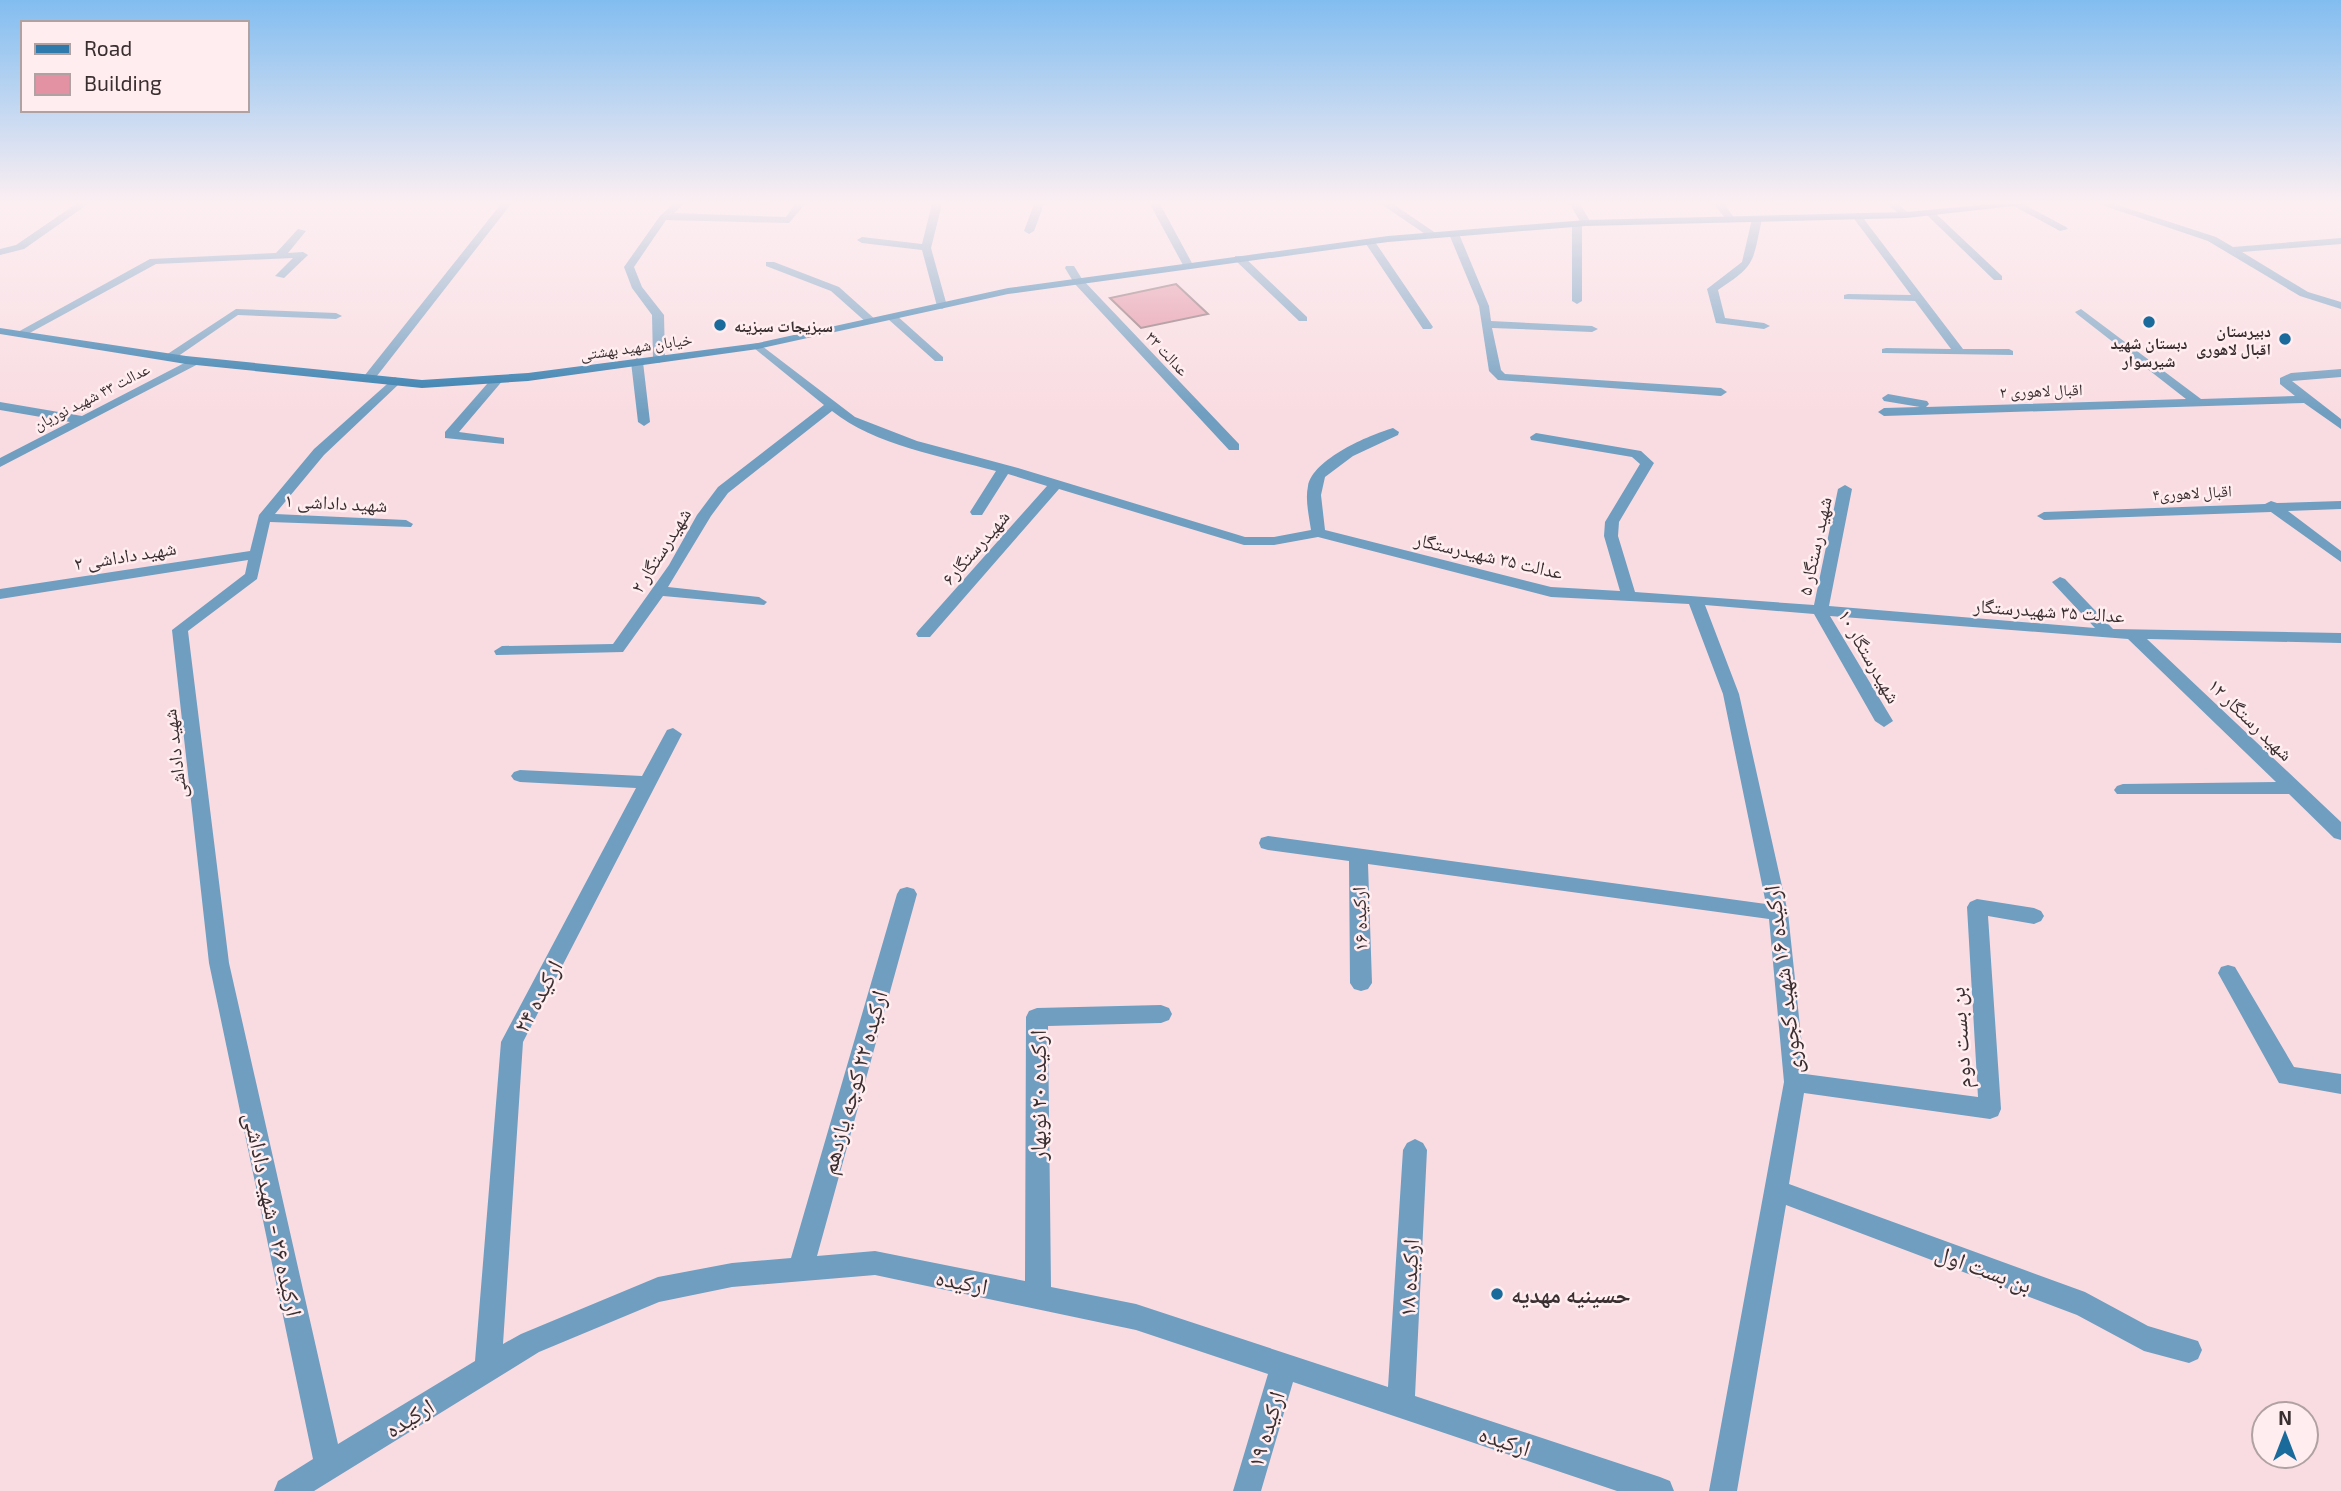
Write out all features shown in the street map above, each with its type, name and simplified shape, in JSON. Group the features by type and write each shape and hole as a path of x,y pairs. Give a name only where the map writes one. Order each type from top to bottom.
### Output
{"main road":[{"name":"خیابان شهید بهشتی","path":"0,331 198,361 422,384 498,379 758,346 1008,291 1126,274"}],"street":[{"path":"22,333 131,274"},
{"path":"369,379 452,274"},
{"path":"632,274 637,288 658,315 659,359"},
{"path":"795,274 835,289 872,321"},
{"path":"933,274 942,306"},
{"name":"عدالت ۳۳","path":"1073,274 1234,447"},
{"path":"1255,274 1303,319"},
{"path":"1391,274 1427,327"},
{"path":"1470,274 1484,306 1495,371 1502,377 1721,391"},
{"path":"1577,301 1579,274"},
{"path":"1736,274 1712,289 1720,321 1764,326"},
{"path":"1901,274 1960,353"},
{"path":"1993,274 1998,278"},
{"path":"2270,274 2294,289 2341,306"},
{"path":"1848,297 1919,298"},
{"path":"170,357 236,312 336,316"},
{"path":"2081,312 2199,402"},
{"path":"892,317 939,359"},
{"path":"1486,324 1592,329"},
{"name":"عدالت ۳۵ شهیدرستگار","path":"758,346 851,420 912,444 1244,541 1274,541 1318,533 1538,590 2109,634 2341,638"},
{"path":"1886,351 2008,353"},
{"name":"عدالت ۴۳ شهید نوریان","path":"0,463 198,361"},
{"path":"638,362 644,422"},
{"path":"2341,373 2291,377 2284,381 2341,425"},
{"path":"498,379 450,435 499,440"},
{"path":"257,554 264,518 319,452 395,381"},
{"path":"1888,398 1957,410"},
{"name":"اقبال لاهوری ۲","path":"1884,412 2306,399"},
{"name":"شهیدرستگار ۲","path":"502,651 617,649 659,591 704,515 723,490 832,405"},
{"path":"0,406 83,420"},
{"path":"1318,533 1314,486 1322,470 1392,432"},
{"path":"1536,437 1636,454 1647,463 1612,522 1611,536 1629,596"},
{"path":"977,512 1004,469"},
{"name":"شهیدرستگار۶","path":"924,634 1056,484"},
{"name":"شهید رستگار ۵","path":"1820,612 1845,489"},
{"path":"2271,505 2341,558"},
{"name":"اقبال لاهوری۴","path":"2044,516 2271,505 2341,505"},
{"name":"شهید داداشی ۱","path":"264,518 406,524"},
{"name":"شهید داداشی","path":"219,963 180,630 252,576 257,554"},
{"name":"شهید داداشی ۲","path":"0,594 257,554"},
{"path":"2060,582 2109,634"},
{"path":"659,591 759,602"},
{"name":"ارکیده ۱۶ شهید کجوری","path":"1695,600 1731,694 1778,913 1795,1082 1723,1491"},
{"name":"شهیدرستگار ۱۰","path":"1820,612 1884,721"},
{"name":"شهید رستگار ۱۲","path":"2133,635 2341,833"},
{"name":"ارکیده ۲۴","path":"488,1368 512,1042 673,734"},
{"path":"520,776 648,782"},
{"path":"2123,790 2294,788"},
{"path":"1268,843 1778,913"},
{"name":"ارکیده ۱۶","path":"1358,855 1361,983"},
{"name":"ارکیده ۲۲ کوچه یازدهم","path":"800,1270 907,894"},
{"name":"بن بست دوم","path":"1795,1082 1990,1109 1977,908 2034,916"},
{"name":"ارکیده ۲۶ - شهید داداشی","path":"219,963 329,1466"},
{"path":"2228,974 2287,1076 2341,1084"},
{"name":"ارکیده ۲۰ نوبهار","path":"1038,1297 1037,1017 1161,1014"},
{"name":"ارکیده ۱۸","path":"1401,1405 1415,1150"},
{"name":"بن بست اول","path":"1776,1190 2085,1305 2144,1338 2189,1350"},
{"name":"ارکیده","path":"288,1491 530,1343 658,1290 732,1275 875,1264 1136,1317 1660,1491"},
{"name":"ارکیده ۱۹","path":"1247,1491 1284,1366"}],"building":[{"path":"1176,284 1208,314 1141,328 1110,298"}],"place":[{"name":"دبستان شهید شیرسوار","path":"2149,322"},
{"name":"سبزیجات سبزینه","path":"720,325"},
{"name":"دبیرستان اقبال لاهوری","path":"2285,339"},
{"name":"حسینیه مهدیه","path":"1497,1294"}]}
